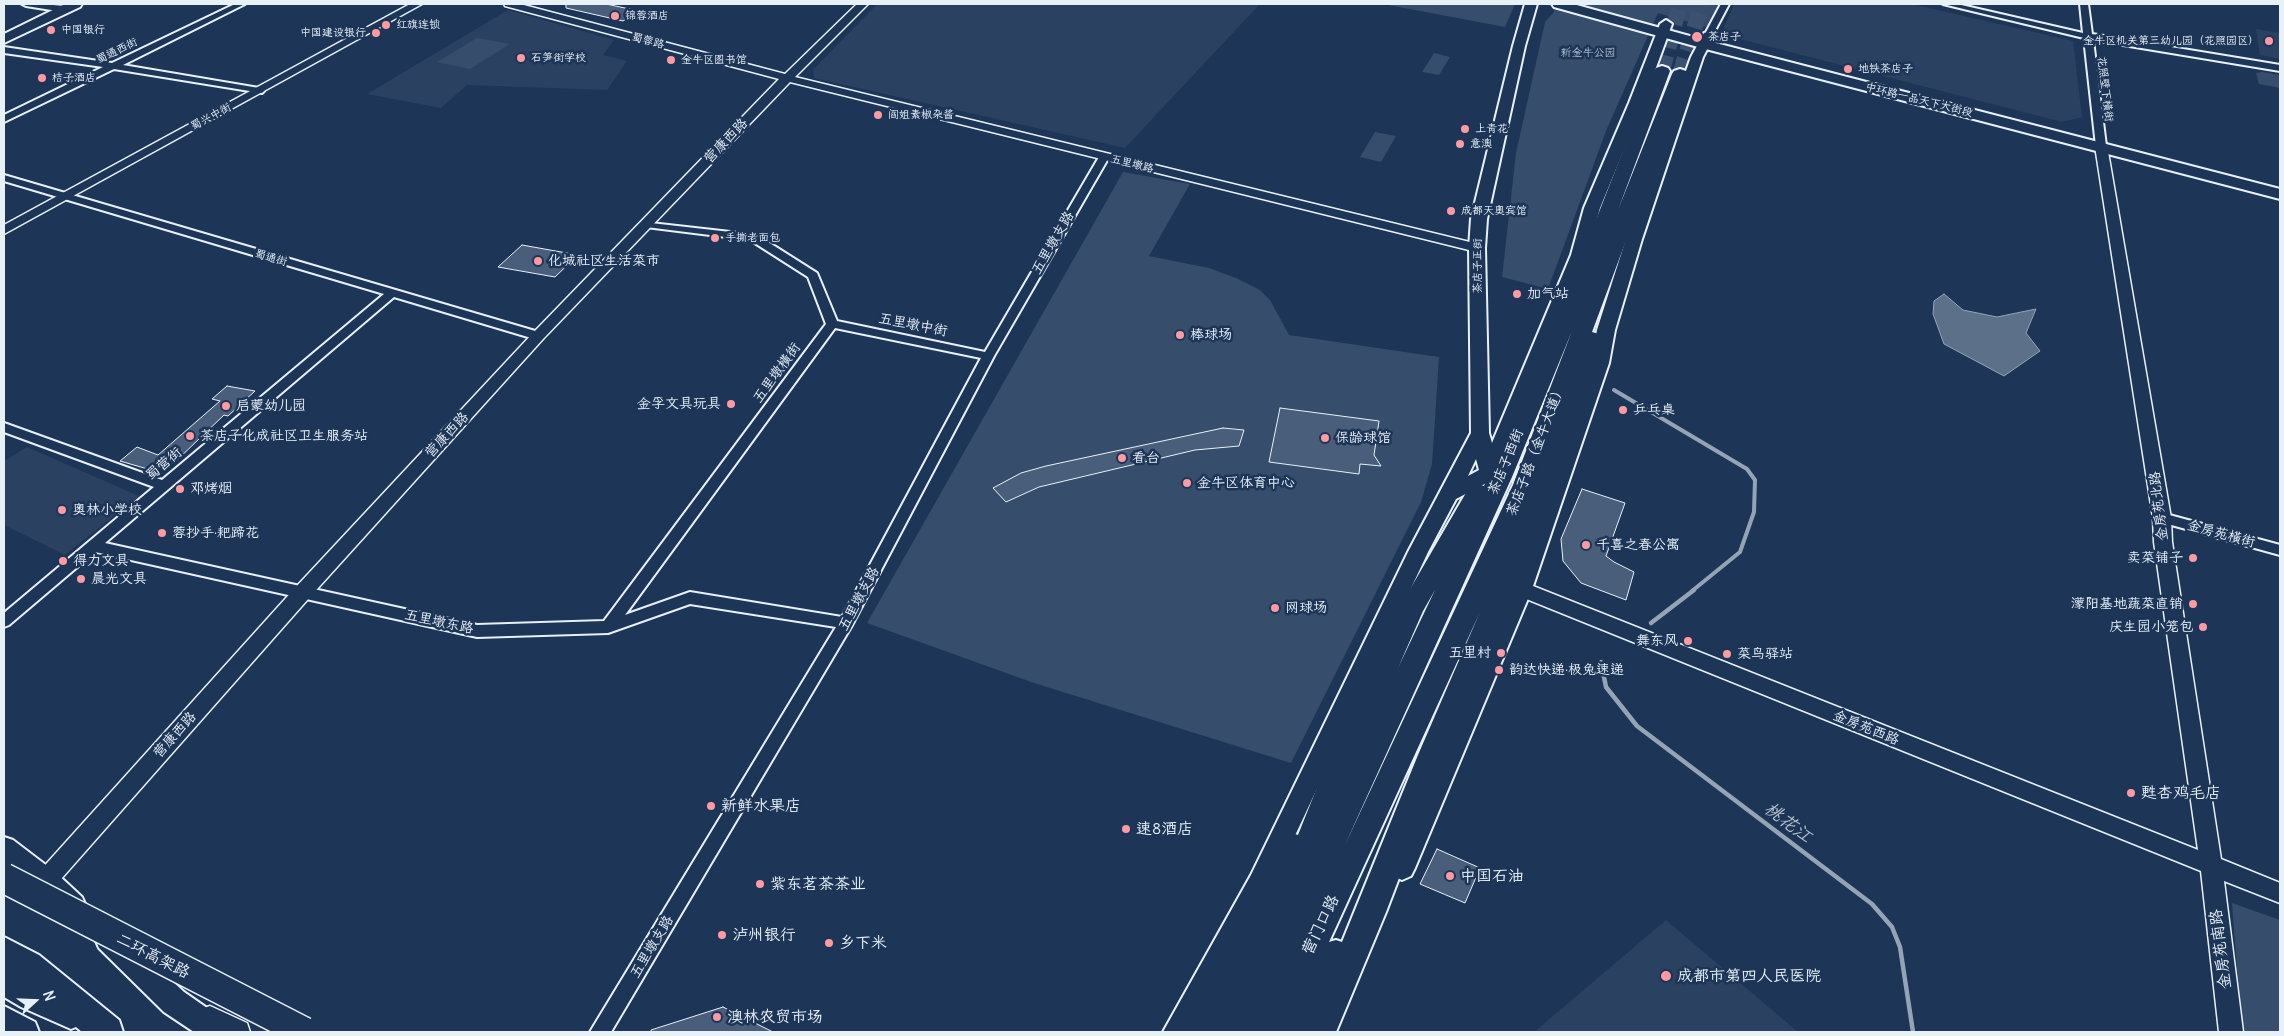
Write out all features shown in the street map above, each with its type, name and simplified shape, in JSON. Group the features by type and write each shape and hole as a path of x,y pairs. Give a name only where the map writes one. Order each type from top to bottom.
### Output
{"highway":[{"name":"茶店子西街","path":"1330,845 1576,297 1671,72"},
{"name":"茶店子路（金牛大道）","path":"1373,818 1525,485 1616,238 1671,72"},
{"path":"1319,1032 1371,912 1432,755 1520,547 1583,379 1592,344 1591,306"},
{"path":"1218,1032 1291,892 1332,786 1411,610 1495,475"},
{"path":"1299,1032 1432,755"},
{"path":"1195,1032 1290,854 1332,786"},
{"name":"营门口路","path":"1270,1032 1373,818"},
{"name":"营门口路","path":"1243,1032 1330,845"},
{"name":"二环高架路","path":"4,878 304,1032"},
{"path":"4,952 28,966 102,1029"},
{"path":"4,979 32,996 102,1029"}],"main road":[{"name":"茶店子正街","path":"1495,475 1480,433 1477,248 1479,219 1519,46 1531,4"},
{"name":"中环路一品天下大街段","path":"1559,4 1664,28 2101,143 2280,187"},
{"name":"中环路一品天下大街段","path":"1599,4 1664,28"},
{"path":"4,31 62,6"},
{"path":"4,39 62,6"},
{"path":"1449,494 1495,475 1579,255 1592,208 1636,103 1664,28"},
{"path":"1606,330 1697,57 1706,40"},
{"name":"中环路一品天下大街段","path":"2101,143 2280,194"},
{"path":"1335,1032 1428,805 1521,590 1600,363 1606,330 1616,238"},
{"path":"1177,1032 1260,883 1414,561 1480,433"},
{"path":"4,848 46,880 174,1002 217,1032"},
{"path":"4,1020 25,1032"}],"street":[{"path":"26,4 62,6"},
{"name":"蜀通西街","path":"4,119 241,4"},
{"name":"蜀兴中街","path":"4,230 417,4"},
{"name":"蜀蓉路","path":"509,4 787,78"},
{"name":"营康西路","path":"46,880 302,593 538,336 787,78 863,4"},
{"path":"1706,40 1725,4"},
{"path":"1947,4 2087,36 2280,68"},
{"name":"花照壁下横街","path":"2084,4 2101,143"},
{"path":"4,50 113,66 259,91"},
{"name":"五里墩路","path":"787,78 1477,248"},
{"name":"金房苑北路","path":"2101,143 2162,518 2163,542 2211,866"},
{"name":"五里墩支路","path":"600,1032 846,623 988,356 1104,157"},
{"name":"蜀通街","path":"4,178 538,336"},
{"path":"646,224 753,237 813,275 832,324"},
{"name":"蜀营街","path":"4,621 391,294"},
{"name":"五里墩中街","path":"832,324 988,356"},
{"name":"五里墩横街","path":"608,627 832,324"},
{"path":"4,427 164,486"},
{"name":"金房苑横街","path":"2162,518 2280,550"},
{"name":"五里墩东路","path":"93,546 477,631 608,627 690,598 846,623"},
{"name":"金房苑西路","path":"1521,590 2280,893"},
{"name":"金房苑南路","path":"2211,866 2231,1032"},
{"path":"174,1002 238,1032"}],"shaded area":[{"path":"877,4 1260,4 1125,148 814,78 813,70"},
{"path":"1734,4 1912,4 2073,41 2082,117 2062,122 1728,36 1722,32"},
{"name":"石笋街学校","path":"508,10 614,40 603,55 627,61 607,90 467,85 441,108 367,94"},
{"name":"金牛区机关第三幼儿园（花照园区）","path":"2256,29 2280,33 2280,59 2260,55"},
{"path":"1944,294 1963,310 1997,317 2036,309 2026,333 2040,351 2004,376 1944,344 1933,314 1934,301"},
{"name":"奥林小学校","path":"27,447 139,496 65,555 4,525 4,461"},
{"name":"成都市第四人民医院","path":"1666,920 1798,1032 1534,1032"}],"green space":[{"path":"1383,4 1515,4 1505,27"},
{"name":"新金牛公园","path":"1556,4 1720,4 1706,27 1658,13 1606,131 1548,289 1502,277 1516,153 1545,22 1554,12"},
{"path":"477,38 510,44 470,69 437,62"},
{"path":"1434,53 1450,57 1439,75 1422,72"},
{"path":"2256,73 2280,75 2280,88 2259,84"},
{"path":"1375,132 1396,136 1381,162 1360,157"},
{"name":"金牛区体育中心","path":"1123,172 1190,184 1149,256 1209,268 1236,278 1260,290 1270,300 1289,335 1439,357 1432,464 1421,502 1291,763 1034,683 867,623"},
{"path":"2232,903 2280,920 2280,1032 2242,1032"}],"building":[{"name":"锦蓉酒店","path":"566,4 606,4 639,11 623,21 566,8"},
{"name":"化城社区生活菜市","path":"522,245 578,255 555,277 498,267"},
{"path":"227,386 255,391 228,416 224,415 175,462 151,470 120,461 137,447 158,455 220,401 212,399"},
{"name":"保龄球馆","path":"1280,408 1379,421 1374,455 1381,466 1360,464 1359,474 1269,462"},
{"name":"看台","path":"1223,428 1244,430 1239,446 1195,450 1039,487 1006,502 993,488 1021,473 1046,466"},
{"name":"千喜之春公寓","path":"1582,489 1625,503 1606,556 1634,572 1626,600 1581,583 1563,561 1561,539"},
{"name":"中国石油","path":"1437,849 1480,868 1465,903 1420,884"},
{"name":"澳林农贸市场","path":"723,1007 773,1032 651,1032 651,1030"}],"waterway":[{"name":"桃花江","path":"1614,390 1747,469 1755,480 1754,512 1740,552 1692,591"},
{"name":"桃花江","path":"1651,623 1694,590"},
{"name":"桃花江","path":"1601,662 1606,687 1637,726 1872,904 1892,927 1900,947 1913,1032"}],"tunnel":[{"path":"1662,71 1680,4"},
{"path":"1680,74 1702,4"}],"place":[{"name":"锦蓉酒店","path":"615,16"},
{"name":"红旗连锁","path":"386,25"},
{"name":"中国银行","path":"51,30"},
{"name":"中国建设银行","path":"376,33"},
{"name":"茶店子","path":"1697,37"},
{"name":"金牛区机关第三幼儿园（花照园区）","path":"2269,41"},
{"name":"石笋街学校","path":"521,58"},
{"name":"金牛区图书馆","path":"671,60"},
{"name":"地铁茶店子","path":"1848,69"},
{"name":"桔子酒店","path":"42,78"},
{"name":"阎姐素椒杂酱","path":"878,115"},
{"name":"上青花","path":"1465,129"},
{"name":"意澳","path":"1460,144"},
{"name":"成都天奥宾馆","path":"1451,211"},
{"name":"手撕老面包","path":"715,238"},
{"name":"化城社区生活菜市","path":"538,261"},
{"name":"加气站","path":"1517,294"},
{"name":"棒球场","path":"1180,335"},
{"name":"金孚文具玩具","path":"731,404"},
{"name":"启蒙幼儿园","path":"226,406"},
{"name":"乒乓桌","path":"1623,410"},
{"name":"茶店子化成社区卫生服务站","path":"190,436"},
{"name":"保龄球馆","path":"1325,438"},
{"name":"看台","path":"1122,458"},
{"name":"金牛区体育中心","path":"1187,483"},
{"name":"邓烤烟","path":"180,489"},
{"name":"奥林小学校","path":"62,510"},
{"name":"蓉抄手·耙蹄花","path":"162,533"},
{"name":"千喜之春公寓","path":"1586,545"},
{"name":"卖菜铺子","path":"2193,558"},
{"name":"得力文具","path":"63,561"},
{"name":"晨光文具","path":"81,579"},
{"name":"濛阳基地蔬菜直销","path":"2193,604"},
{"name":"网球场","path":"1275,608"},
{"name":"庆生园小笼包","path":"2203,627"},
{"name":"舞东风","path":"1688,641"},
{"name":"五里村","path":"1501,653"},
{"name":"菜鸟驿站","path":"1727,654"},
{"name":"韵达快递·极兔速递","path":"1499,670"},
{"name":"甦杏鸡毛店","path":"2131,793"},
{"name":"新鲜水果店","path":"711,806"},
{"name":"速8酒店","path":"1126,829"},
{"name":"中国石油","path":"1450,876"},
{"name":"紫东茗茶茶业","path":"760,884"},
{"name":"泸州银行","path":"722,935"},
{"name":"乡下米","path":"829,943"},
{"name":"成都市第四人民医院","path":"1666,976"},
{"name":"澳林农贸市场","path":"717,1017"}]}
